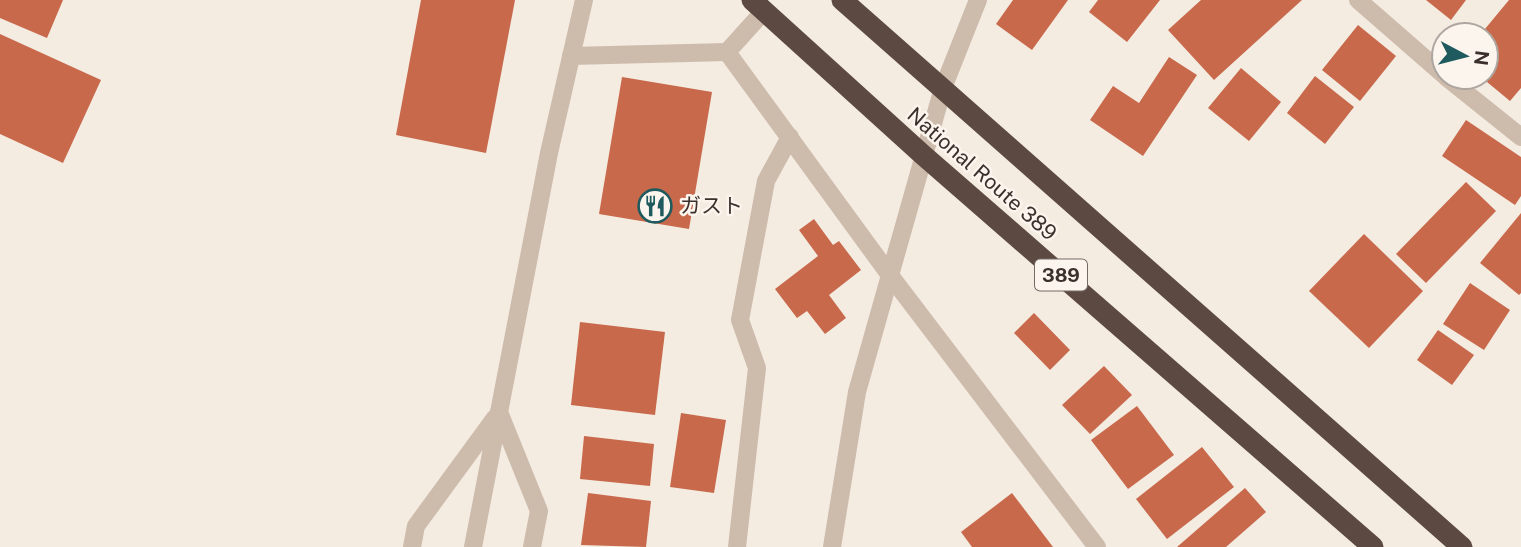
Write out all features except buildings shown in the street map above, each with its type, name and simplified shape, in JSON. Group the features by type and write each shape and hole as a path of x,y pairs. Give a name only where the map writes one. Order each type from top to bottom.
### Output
{"highway":[{"name":"National Route 389","path":"758,5 923,155 1374,547"},
{"name":"National Route 389","path":"855,5 943,88 1462,547"}],"street":[{"path":"472,547 549,153 584,0"},
{"path":"832,547 857,392 943,88 978,0"},
{"path":"1358,0 1430,63"},
{"path":"727,52 758,5"},
{"path":"571,56 727,52"},
{"path":"727,52 889,274 1097,547"},
{"path":"1464,91 1521,136"},
{"path":"737,547 757,368 740,320 766,181 790,138"},
{"path":"412,547 416,526 499,412"},
{"path":"499,412 540,511 532,547"}],"place":[{"name":"ガスト","path":"655,206"}]}
